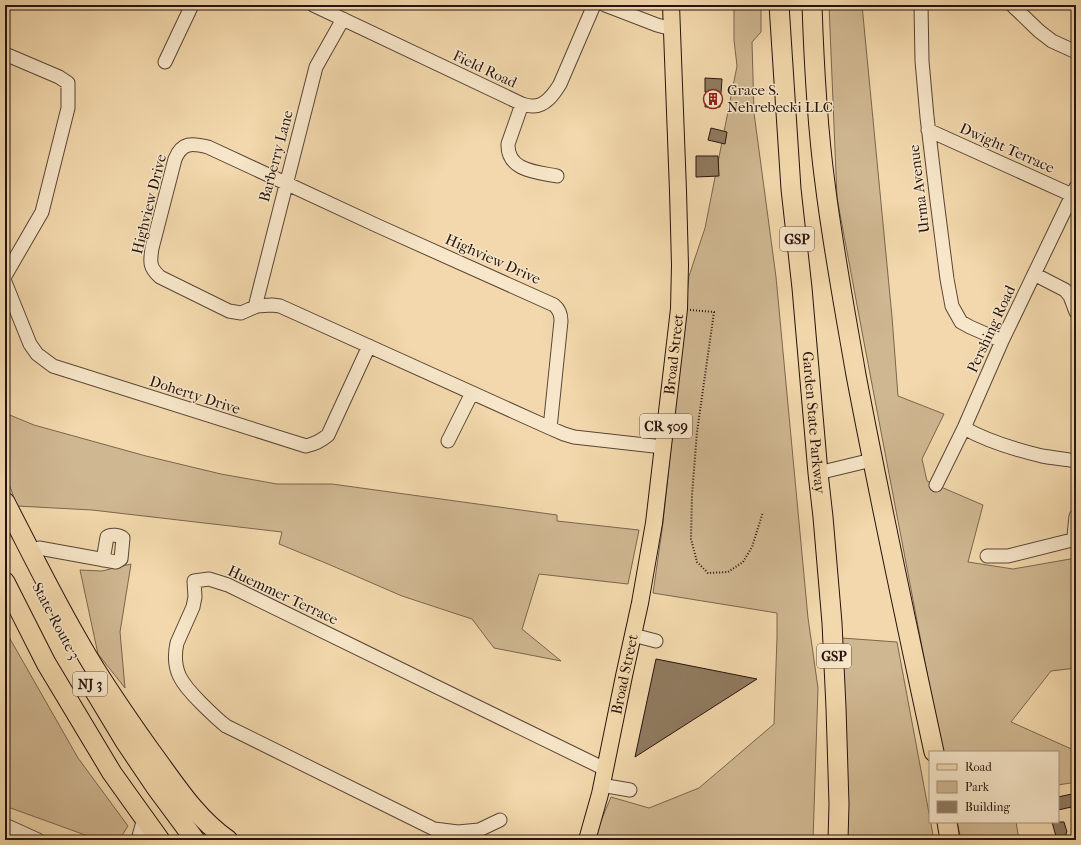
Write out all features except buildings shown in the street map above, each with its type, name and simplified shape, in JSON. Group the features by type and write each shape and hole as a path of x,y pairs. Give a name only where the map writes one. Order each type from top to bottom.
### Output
{"highway":[{"name":"Garden State Parkway","path":"779,5 791,189 802,288 832,623 839,804 838,840"},
{"name":"GSP","path":"812,5 814,64 825,182 838,275 872,460 934,751"},
{"path":"5,502 82,647 132,724 161,766 193,808 204,820 228,840"},
{"name":"State Route 3","path":"5,516 32,576 81,669 126,743 155,786 195,840"},
{"name":"State Route 3","path":"5,582 46,663 112,773 160,840"},
{"path":"947,823 950,840"}],"main road":[{"name":"Broad Street","path":"587,840 601,786 640,603 654,523 679,309 679,213 671,5"}],"street":[{"path":"165,62 192,5"},
{"name":"Field Road","path":"313,5 522,104 532,106 540,105 555,93 594,5"},
{"path":"606,5 657,25 672,29"},
{"name":"Urma Avenue","path":"921,5 922,61 928,130 952,306 962,322 1002,341"},
{"path":"1012,5 1038,31 1052,41 1076,52"},
{"name":"Barberry Lane","path":"255,307 316,67 343,19"},
{"path":"5,54 59,77 68,83 68,108 42,212 5,276"},
{"path":"522,104 508,144 509,155 521,168 557,176"},
{"name":"Dwight Terrace","path":"928,130 1074,191"},
{"name":"Highview Drive","path":"550,428 562,321 557,308 548,302 208,147 192,144 181,148 175,159 152,248 151,266 154,272 160,277 229,311 241,313 255,307 272,305 280,306 472,392 550,428 564,434 663,447"},
{"name":"Pershing Road","path":"936,485 964,428 1002,341 1074,191"},
{"path":"1034,274 1065,290 1068,293 1076,312"},
{"name":"Doherty Drive","path":"5,282 30,344 37,354 52,366 306,446 322,441 328,435 369,346"},
{"path":"448,441 472,392"},
{"path":"964,428 978,436 1001,444 1042,456 1076,461"},
{"path":"818,472 872,460"},
{"path":"987,556 1008,556 1072,540 1075,536 1076,516"},
{"path":"30,550 39,548 103,560 116,562 121,559 123,538 119,535 109,535 106,537 103,560"},
{"name":"Huemmer Terrace","path":"500,820 479,830 458,832 434,829 226,726 218,720 189,691 182,682 177,671 177,643 193,607 195,597 194,581 209,579 228,585 605,768"},
{"path":"633,635 656,642"},
{"path":"601,786 630,790"},
{"path":"138,840 144,818"},
{"path":"11,832 38,840"}],"path":[{"path":"679,309 714,312 696,432 691,539 697,562 708,573 728,572 743,562 752,547 763,512"}],"green space":[{"path":"734,5 761,5 761,32 752,42 754,113 776,277 808,618 818,688 813,840 593,840 611,797 649,808 699,788 774,724 777,613 653,593 663,523 689,276 705,228 737,66 734,40"},
{"path":"829,5 862,5 892,317 898,396 944,414 922,459 927,481 983,505 968,562 1013,569 1076,558 1076,668 1051,671 1011,722 1076,751 1076,782 1059,785 1059,751 942,751 837,198"},
{"path":"5,413 34,425 146,456 221,474 277,484 332,484 557,515 557,521 639,530 628,584 539,574 522,629 561,661 494,648 472,619 402,596 279,544 282,532 92,510 17,506 5,473"},
{"path":"131,564 120,632 125,688 98,654 80,570 102,571"},
{"path":"5,630 78,758 128,826 119,840 99,840 5,806"},
{"path":"842,638 897,642 929,813 929,823 931,823 934,840 846,840"},
{"path":"957,823 1016,823 1019,840 961,840"}],"place":[{"name":"Grace S. Nehrebecki LLC","path":"713,99"}]}
